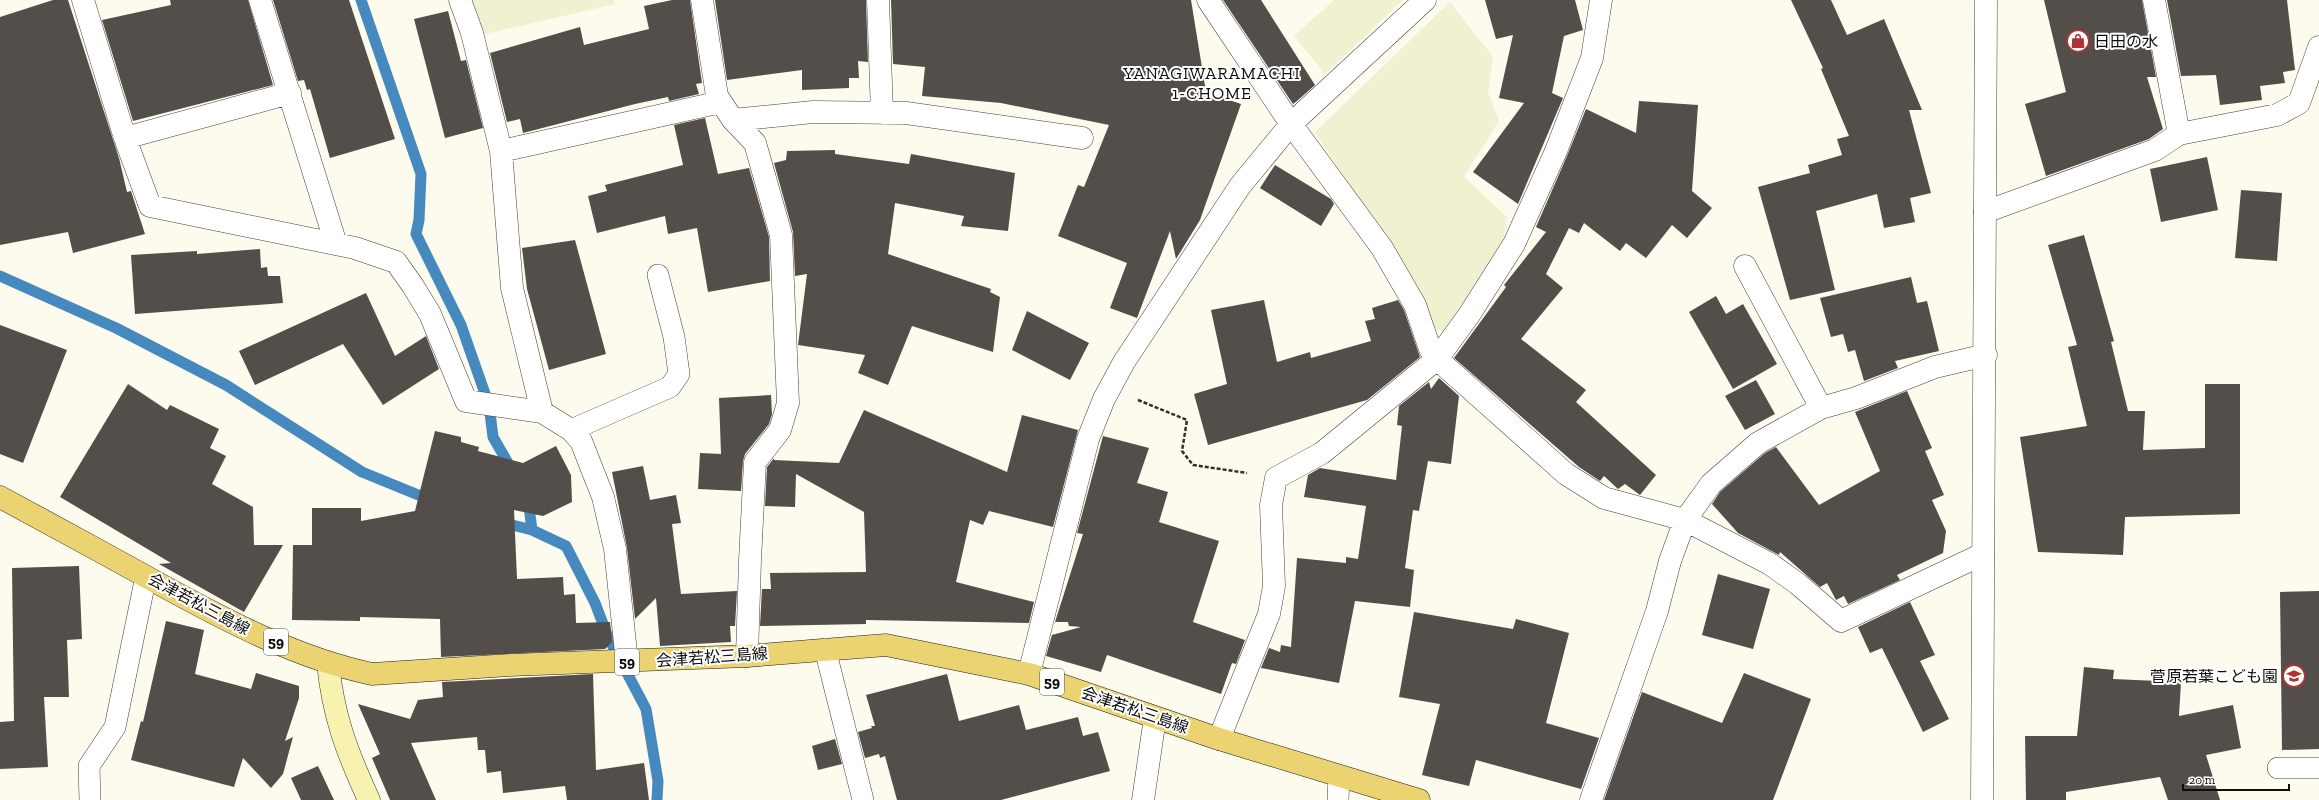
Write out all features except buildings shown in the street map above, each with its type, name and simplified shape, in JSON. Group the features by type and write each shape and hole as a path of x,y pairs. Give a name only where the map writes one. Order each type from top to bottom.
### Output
{"main road":[{"name":"会津若松三島線","path":"0,497 239,627 328,663 372,674 510,665 627,662 748,656 886,645 1029,674 1219,739 1419,800"},
{"path":"328,663 336,718 347,752 369,800"}],"street":[{"path":"83,0 125,138 150,206 336,244 396,262 430,314 466,402 542,412 571,430 581,441 603,497 614,549 627,662"},
{"path":"260,0 336,244"},
{"path":"460,0 472,33 501,151 512,288 542,412"},
{"path":"702,0 717,96 733,120 754,143 781,235 788,395 786,415 780,430 755,462 750,560 748,656"},
{"path":"878,0 882,113"},
{"path":"1208,0 1291,124 1382,248 1415,305 1430,349 1437,359 1566,474 1604,498 1685,520 1770,564 1798,584 1841,622 1983,554"},
{"path":"1029,674 1088,439 1110,389 1124,362 1240,186 1291,124 1425,0"},
{"path":"1219,739 1269,614 1274,586 1271,505 1276,478 1322,453 1437,359 1469,315 1514,244 1553,158 1592,58 1601,0"},
{"path":"1982,800 1983,554 1986,355 1986,0"},
{"path":"2154,0 2179,134"},
{"path":"1986,212 2155,150 2179,134 2277,115 2299,103 2319,47"},
{"path":"125,138 290,93"},
{"path":"501,151 722,102"},
{"path":"733,120 813,112 906,113 1082,138"},
{"path":"1745,266 1821,408"},
{"path":"1591,800 1657,611 1670,561 1685,520 1711,484 1758,443 1821,408 1856,398 1935,367 1986,355"},
{"path":"1143,800 1155,718"}],"lane":[{"path":"571,430 670,387 680,374 674,337 658,275"},
{"path":"90,800 89,766 115,726 146,576"},
{"path":"825,649 863,800"},
{"path":"2278,768 2319,768"},
{"path":"1338,800 1339,776"}],"path":[{"path":"1110,389 1187,420 1182,451 1193,465 1276,478"}],"green space":[{"path":"468,0 614,0 615,4 481,35"},
{"path":"1334,0 1403,0 1325,74 1294,36"},
{"path":"1450,2 1493,57 1488,92 1499,121 1464,177 1507,217 1503,243 1490,267 1443,332 1432,326 1417,290 1315,132"}],"waterway":[{"path":"361,0 421,174 419,220 416,234 461,325 489,405 493,437 512,470"},
{"path":"0,276 116,328 226,385 362,472 433,501"},
{"path":"528,499 532,530 566,546 595,603 608,637 646,709 658,781 657,800"},
{"path":"501,522 532,530"}],"place":[{"name":"日田の水","path":"2078,41"},
{"name":"菅原若葉こども園","path":"2294,676"}],"district":[{"name":"YANAGIWARAMACHI 1-CHOME","path":"1212,83"}]}
